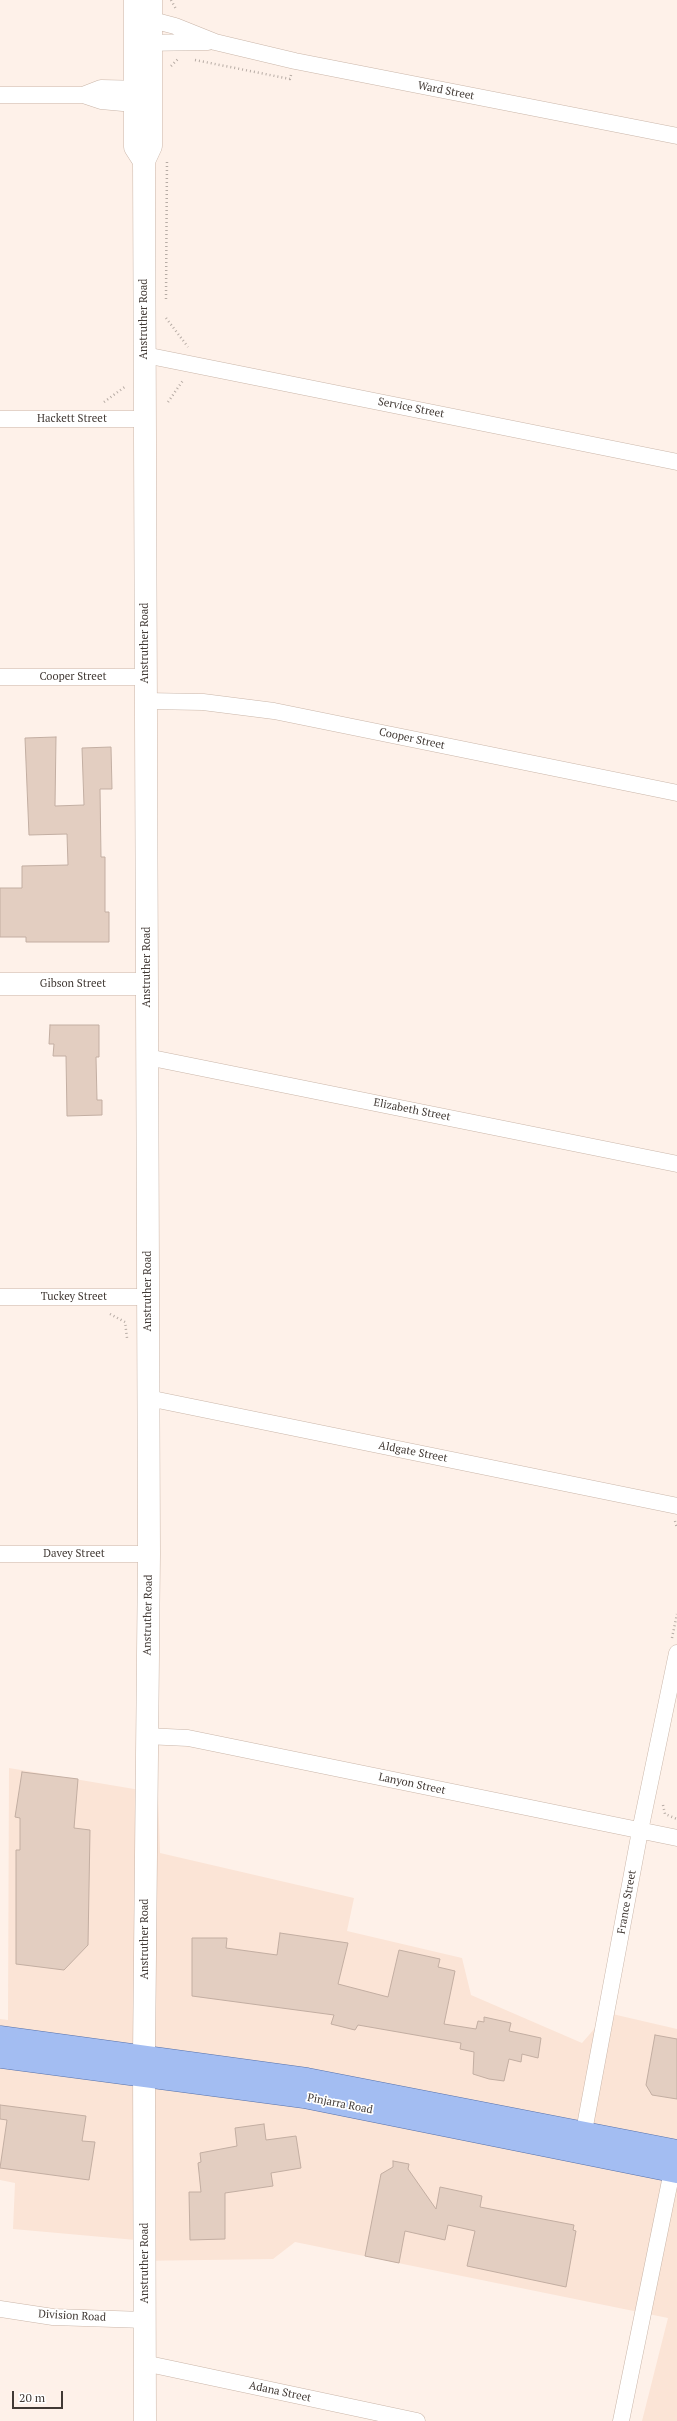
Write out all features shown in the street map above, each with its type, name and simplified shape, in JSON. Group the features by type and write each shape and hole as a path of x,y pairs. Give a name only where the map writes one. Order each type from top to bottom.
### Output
{"main road":[{"name":"Anstruther Road","path":"143,9 143,97 136,147 144,161 145,355 144,419 149,1554 145,1736 145,2421"},
{"name":"Gibson Street","path":"0,984 147,984"},
{"name":"Pinjarra Road","path":"0,2037 144,2066"},
{"name":"Pinjarra Road","path":"0,2057 144,2066 307,2079 582,2142 675,2165"}],"street":[{"name":"Ward Street","path":"143,9 216,42 295,61 677,136"},
{"name":"Ward Street","path":"144,43 216,42"},
{"path":"0,95 83,95 100,101 143,97"},
{"name":"Service Street","path":"145,355 677,462"},
{"name":"Hackett Street","path":"0,419 144,419"},
{"name":"Cooper Street","path":"0,677 145,677"},
{"name":"Cooper Street","path":"146,701 203,702 274,711 677,793"},
{"name":"Elizabeth Street","path":"147,1057 677,1164"},
{"name":"Tuckey Street","path":"0,1297 148,1297"},
{"name":"Aldgate Street","path":"148,1398 677,1506"},
{"name":"Davey Street","path":"0,1554 149,1554"},
{"name":"France Street","path":"582,2142 640,1831 677,1653"},
{"name":"Lanyon Street","path":"145,1736 188,1738 677,1838"},
{"path":"621,2421 675,2165"},
{"name":"Division Road","path":"0,2309 53,2317 145,2320"},
{"name":"Adana Street","path":"144,2363 417,2421"}],"path":[{"path":"171,0 178,13"},
{"path":"167,69 180,57"},
{"path":"187,59 290,79 295,61"},
{"path":"166,304 167,155"},
{"path":"166,311 166,319 191,350"},
{"path":"168,402 186,375"},
{"path":"104,1310 125,1322 128,1343 148,1342"}],"shaded area":[{"path":"9,1768 158,1793 160,1853 354,1898 347,1931 462,1958 471,1995 582,2043 608,2013 677,2029 677,2421 642,2421 668,2318 295,2242 273,2259 136,2261 136,2240 13,2229 15,2183 0,2180 0,2019 8,2020"}],"building":[{"path":"56,737 55,806 84,805 82,748 111,747 112,789 100,789 101,857 105,857 105,912 109,912 109,942 26,942 26,937 0,937 0,888 22,888 22,866 68,865 67,834 29,835 25,738"},
{"path":"50,1025 99,1025 99,1057 96,1057 97,1100 102,1100 102,1115 67,1116 66,1056 53,1056 54,1044 49,1044"},
{"path":"22,1772 78,1779 74,1828 90,1830 88,1945 64,1970 16,1964 16,1850 20,1850 20,1818 15,1817"},
{"path":"280,1933 348,1943 338,1984 388,1997 399,1950 440,1959 438,1967 455,1971 444,2024 476,2029 478,2021 484,2022 484,2017 511,2023 509,2031 541,2038 538,2058 522,2054 521,2062 509,2059 504,2081 489,2079 473,2074 474,2052 460,2049 461,2043 358,2025 355,2030 331,2024 334,2015 192,1996 192,1938 227,1938 226,1948 277,1955"},
{"path":"655,2035 677,2039 677,2099 652,2095 646,2085"},
{"path":"0,2105 86,2116 82,2141 95,2142 89,2180 0,2168 7,2120 0,2119"},
{"path":"264,2124 266,2140 296,2136 301,2168 271,2173 273,2186 225,2193 225,2239 190,2240 189,2192 201,2192 198,2163 201,2162 200,2153 237,2146 235,2128"},
{"path":"393,2161 409,2164 408,2169 436,2209 440,2187 482,2196 480,2207 574,2225 573,2230 576,2231 566,2287 467,2266 475,2231 448,2225 445,2240 405,2231 399,2263 365,2256 381,2174 393,2167"}]}
